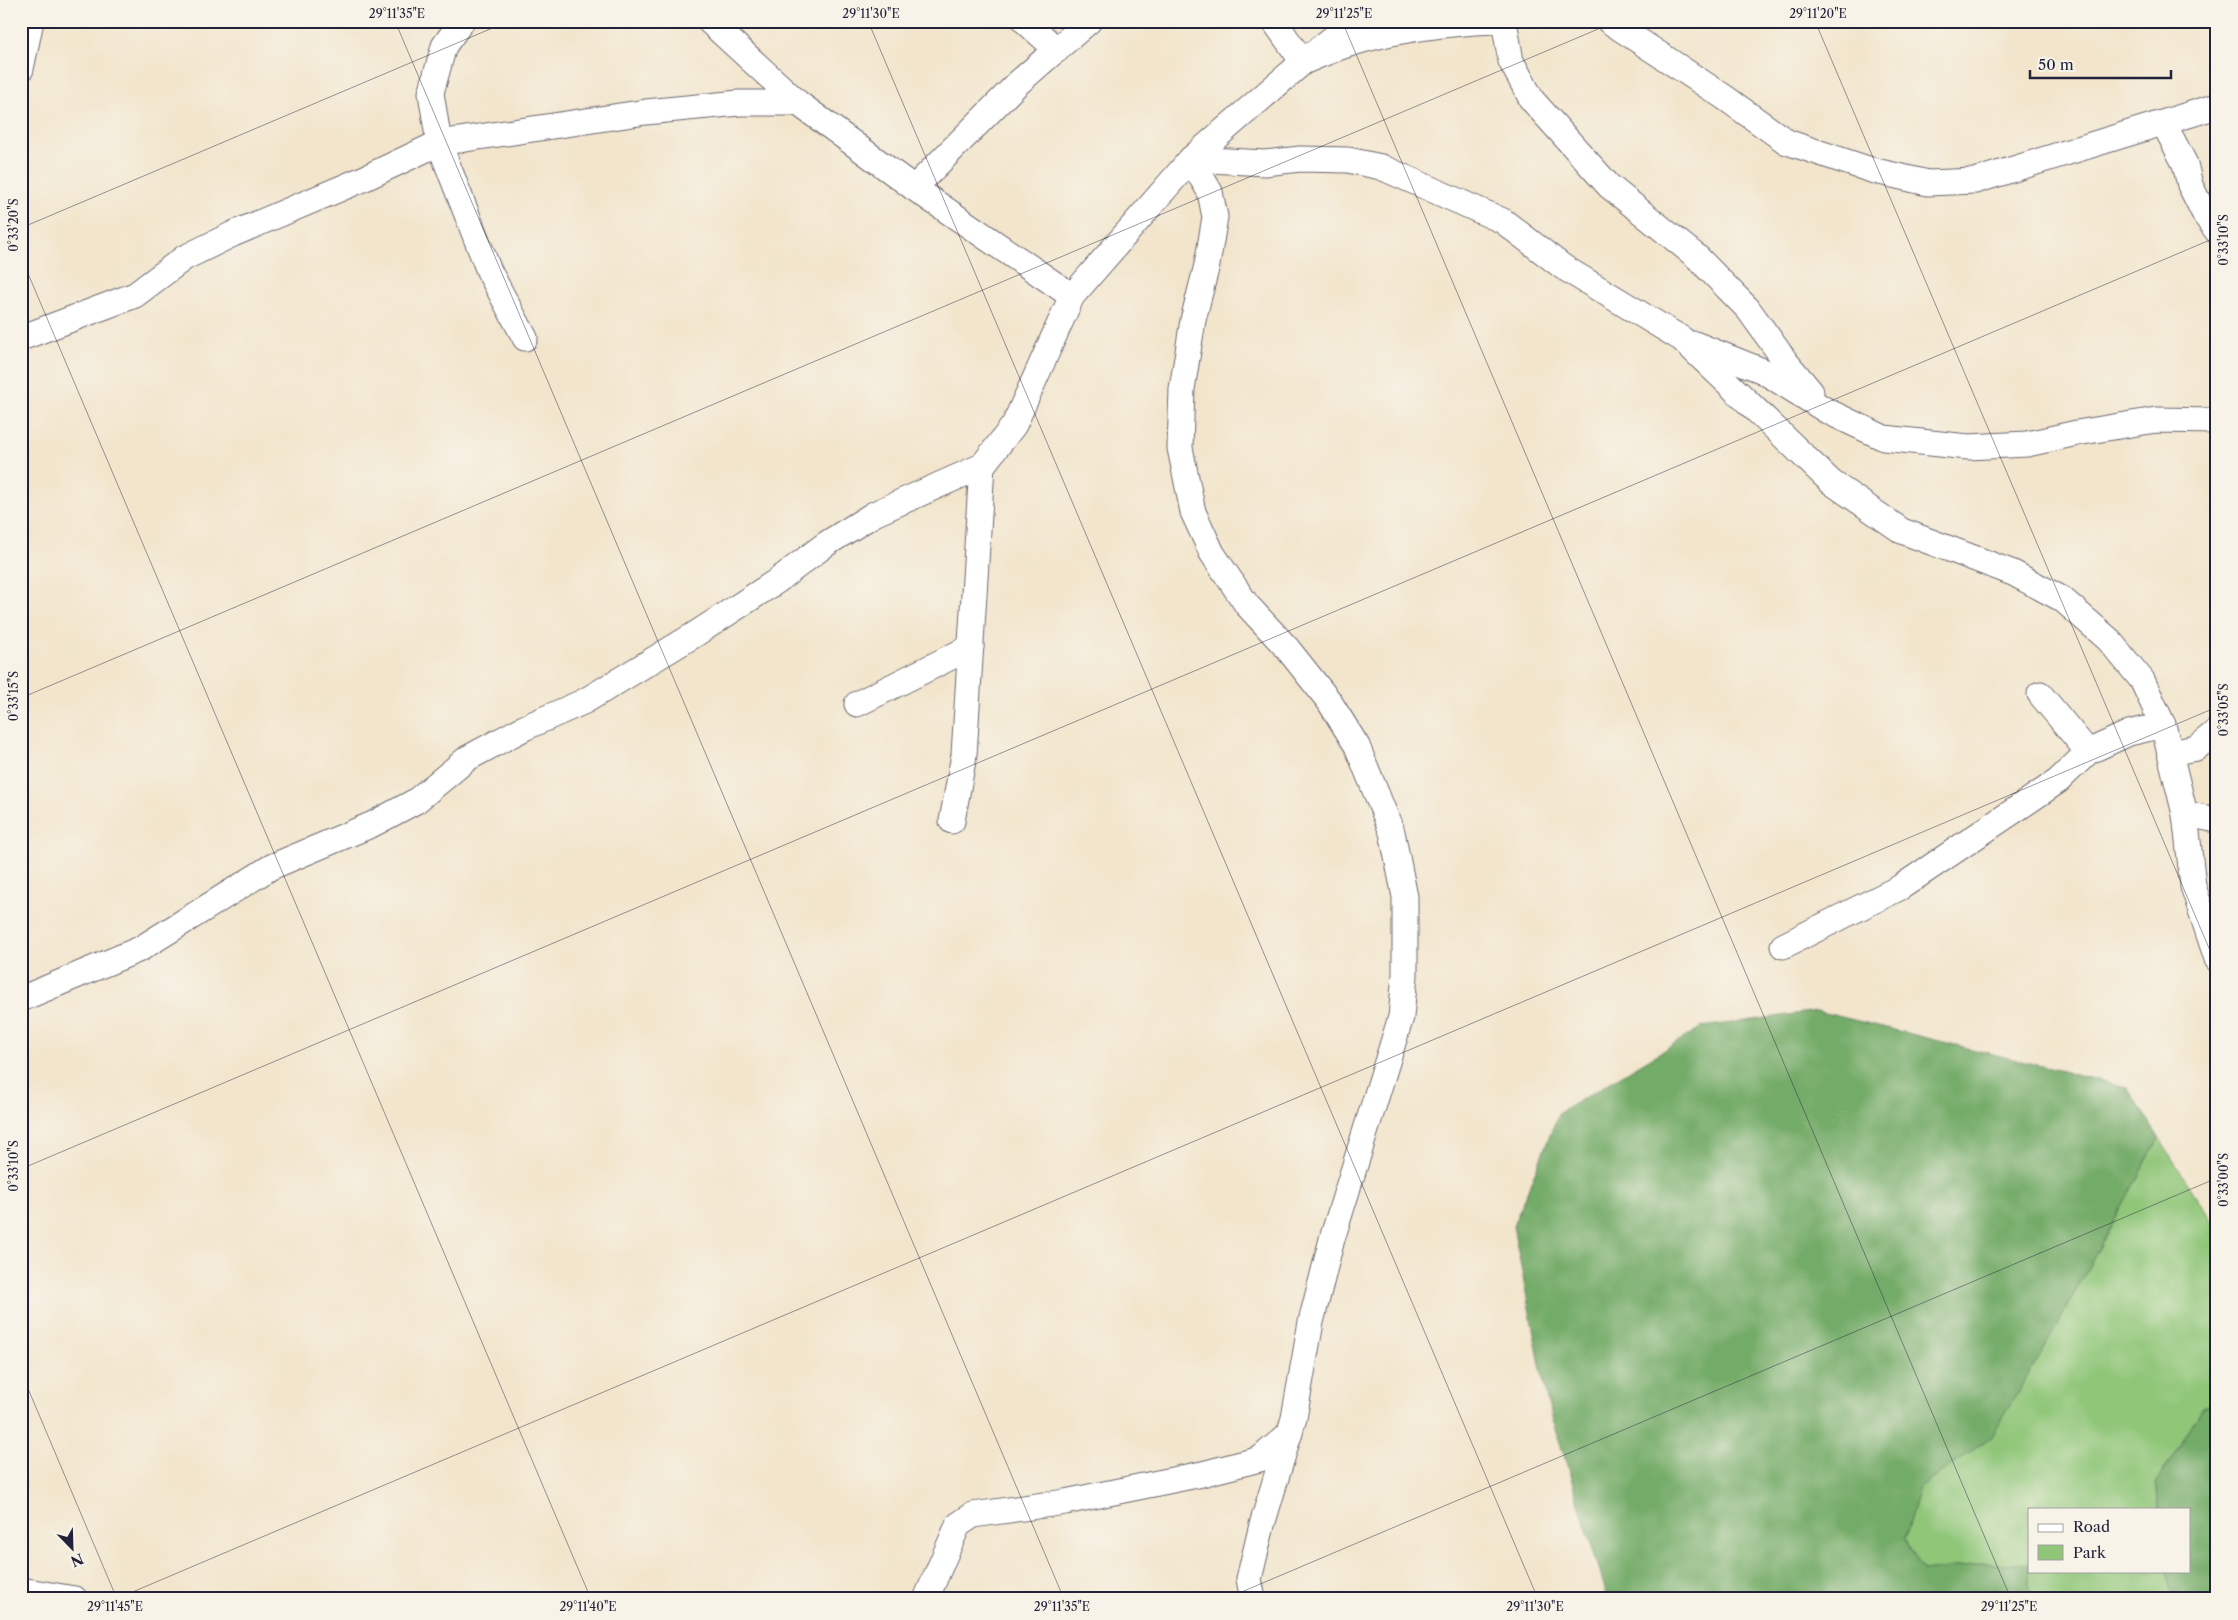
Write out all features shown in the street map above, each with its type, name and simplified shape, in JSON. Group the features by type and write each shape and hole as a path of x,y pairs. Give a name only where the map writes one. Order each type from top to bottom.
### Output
{"street":[{"path":"21,69 31,21"},
{"path":"462,21 444,46 431,92 439,143 489,271 525,338"},
{"path":"709,21 798,103 914,188 1072,296"},
{"path":"1025,21 1057,50"},
{"path":"914,188 1018,83 1089,21"},
{"path":"1274,21 1303,62"},
{"path":"21,999 140,949 271,867 373,824 416,801 468,758 524,728 585,701 694,635 776,581 826,544 874,514 982,466 1014,425 1072,296 1191,159 1303,62 1354,21"},
{"path":"1303,62 1349,44 1399,32 1450,23 1496,21"},
{"path":"1504,21 1511,61 1532,100 1609,186 1697,258 1748,309 1786,362 1827,411"},
{"path":"1609,21 1724,97 1787,142 1871,170 1928,183 1975,182 2217,106"},
{"path":"21,338 135,294 184,258 216,242 363,179 439,143 646,112 739,103 798,103"},
{"path":"2164,124 2185,164 2190,185 2205,215 2217,231"},
{"path":"1191,159 1265,163 1300,159 1348,160 1381,167 1503,221 1563,267 1682,339 1763,371 1827,411 1884,438 1968,448 2027,444 2077,433 2156,420 2217,421"},
{"path":"1191,159 1210,192 1214,217 1207,265 1192,320 1182,389 1180,448 1193,512 1212,553 1247,605 1287,648 1329,701 1357,746 1392,832 1405,896 1405,975 1401,1017 1332,1239 1311,1322 1290,1433 1262,1525 1249,1579 1253,1599"},
{"path":"1682,339 1831,482 1902,531 2013,573 2062,599 2108,639 2142,680 2162,726 2185,814 2193,886 2217,959"},
{"path":"952,821 964,756 982,466"},
{"path":"857,704 971,647"},
{"path":"2040,694 2088,752"},
{"path":"1783,946 1901,888 2058,781 2088,752 2129,733 2162,726"},
{"path":"2170,753 2196,748 2217,732"},
{"path":"2185,814 2217,820"},
{"path":"926,1599 958,1525 974,1515 1066,1502 1260,1459 1290,1433"},
{"path":"21,1590 75,1599"}],"green space":[{"path":"1817,1011 2127,1087 2159,1138 2045,1347 1991,1437 1919,1488 1904,1539 1923,1571 1979,1564 2028,1565 2030,1599 1608,1599 1547,1400 1513,1226 1559,1113 1702,1027"},
{"path":"2159,1138 2217,1229 2217,1401 2203,1407 2156,1483 2159,1508 2028,1508 2028,1565 1979,1564 1923,1571 1904,1539 1919,1488 1991,1437 2045,1347"},
{"path":"2217,1401 2217,1599 2174,1599 2167,1572 2190,1572 2190,1508 2159,1508 2156,1483 2203,1407"},
{"path":"2028,1572 2167,1572 2174,1599 2030,1599"}]}
